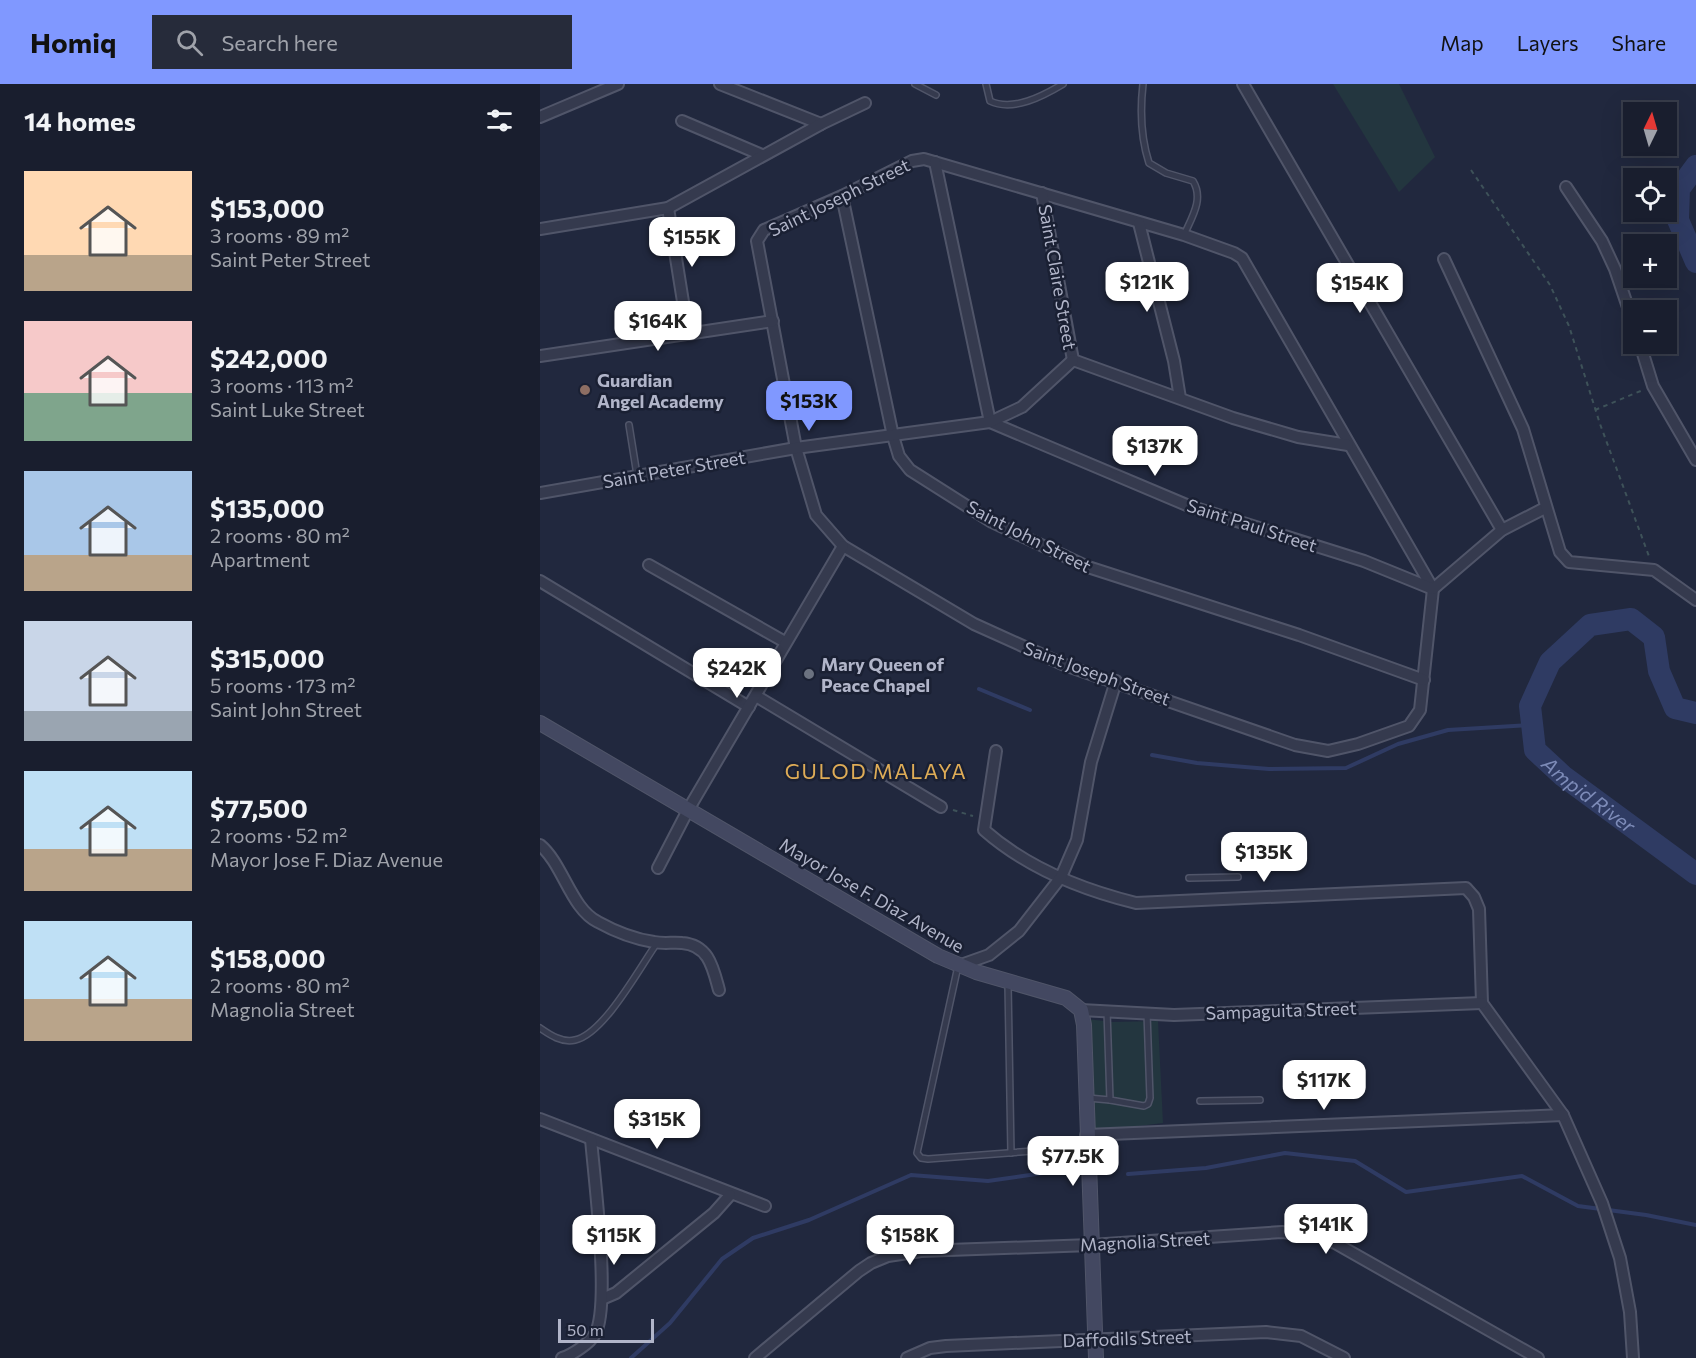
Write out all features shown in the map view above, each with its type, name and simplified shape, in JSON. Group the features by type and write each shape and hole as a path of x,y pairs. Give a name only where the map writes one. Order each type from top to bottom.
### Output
{"main road":[{"name":"Mayor Jose F. Diaz Avenue","path":"540,723 958,966 1066,998 1081,1010"},
{"path":"1081,1010 1084,1025 1086,1141 1096,1358"}],"street":[{"path":"720,84 821,124"},
{"path":"1243,84 1502,530"},
{"path":"540,117 611,85"},
{"path":"540,229 668,208 762,155 865,104"},
{"path":"682,121 762,155"},
{"name":"Saint Joseph Street","path":"912,160 935,162 1184,235 1234,252 1242,258 1433,589 1420,710 1409,726 1358,744 1328,751 1294,745 1116,681 1067,666 974,624 843,546 816,515 796,448 773,321 758,254 757,241 764,230 842,196 912,160"},
{"path":"935,162 990,422"},
{"path":"1566,187 1602,241 1626,300"},
{"name":"Saint Claire Street","path":"1042,193 1073,360"},
{"name":"Saint John Street","path":"842,196 893,436 899,456 910,470 992,522 1088,567 1299,635 1424,680"},
{"path":"668,208 688,333"},
{"path":"1139,223 1174,361 1180,398"},
{"path":"1444,259 1523,429 1560,552 1569,562 1654,570 1696,600"},
{"path":"540,356 773,321"},
{"path":"1643,354 1653,386 1696,460"},
{"path":"1073,360 1233,418 1298,437 1348,445"},
{"name":"Saint Peter Street","path":"540,493 796,448 990,422 1022,407 1073,360"},
{"name":"Saint Paul Street","path":"990,422 1189,506 1364,561 1433,589"},
{"path":"1433,589 1502,530 1545,508"},
{"path":"657,868 785,642 843,546"},
{"path":"649,565 785,642"},
{"path":"540,581 749,707"},
{"path":"958,966 989,955 1019,931 1061,877 1077,840 1095,750 1116,681"},
{"path":"756,696 941,807"},
{"path":"996,751 984,828 1014,852 1097,894 1136,903 1466,888 1474,897 1479,909 1482,1003 1563,1115 1604,1207 1620,1258 1630,1312 1633,1358"},
{"path":"540,845 551,854 570,892 594,921 631,938 657,943 683,943 704,951 712,964 719,990"},
{"name":"Sampaguita Street","path":"1081,1010 1174,1015 1482,1003"},
{"path":"1086,1141 1563,1115"},
{"path":"540,1119 730,1195 765,1206"},
{"path":"562,1358 570,1356 594,1335 602,1299 591,1139"},
{"path":"602,1299 616,1293 714,1213 730,1195"},
{"name":"Magnolia Street","path":"755,1358 859,1271 888,1256 921,1251 1091,1245 1282,1233 1319,1236 1538,1358"},
{"name":"Daffodils Street","path":"908,1358 930,1348 946,1346 1284,1333 1311,1340 1344,1358"}],"lane":[{"path":"915,84 936,95"},
{"path":"986,84 990,101 1005,105 1021,103 1045,95 1064,84"},
{"path":"1143,84 1141,103 1144,148 1149,163 1166,173 1193,181 1197,188 1196,207 1184,235"},
{"path":"629,425 637,475"},
{"path":"1189,878 1238,877"},
{"path":"540,1028 555,1038 575,1040 592,1031 606,1017 657,943"},
{"path":"958,966 917,1153 921,1158 928,1159 1011,1153 1086,1141"},
{"path":"1008,981 1011,1153"},
{"path":"1107,1011 1110,1100"},
{"path":"1085,1098 1144,1106 1148,1104 1147,1013"},
{"path":"1200,1101 1260,1100"}],"path":[{"path":"1471,170 1550,285 1569,326 1596,410 1654,570"},
{"path":"1596,410 1653,386"},
{"path":"941,807 985,820"}],"shaded area":[{"path":"1333,84 1399,84 1435,157 1399,192"},
{"path":"1087,1019 1112,1022 1158,1021 1163,1123 1098,1131 1089,1124"}],"waterway":[{"name":"Ampid River","path":"1696,166 1679,189 1678,220 1696,262"},
{"name":"Ampid River","path":"1696,713 1675,708 1659,671 1654,637 1631,619 1590,625 1550,662 1530,706 1535,750 1563,776 1696,874"},
{"path":"979,689 1030,710"},
{"path":"1152,755 1197,763 1269,769 1346,768 1398,744 1448,730 1532,725"},
{"path":"1128,1174 1206,1168 1285,1153 1355,1161 1406,1192 1522,1176 1578,1206 1646,1215 1696,1225"},
{"path":"631,1358 670,1323 722,1259 753,1238 809,1220 911,1175 988,1181 1064,1170"}],"place":[{"name":"Guardian Angel Academy","path":"585,390"},
{"name":"Mary Queen of Peace Chapel","path":"809,674"}],"district":[{"name":"GULOD MALAYA","path":"876,770"}]}
